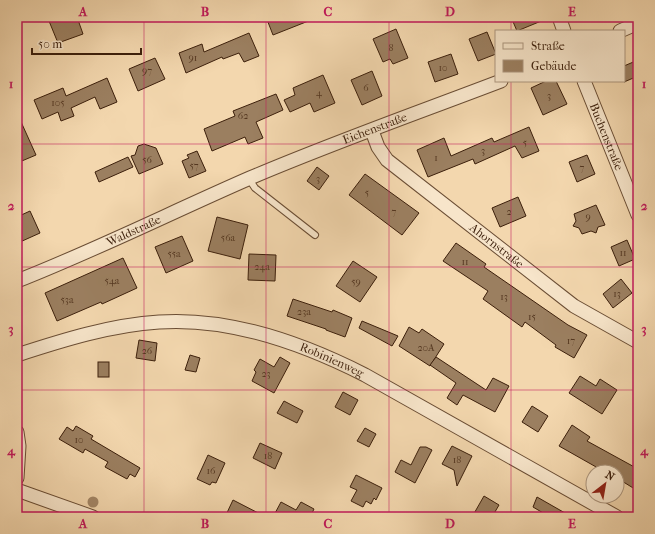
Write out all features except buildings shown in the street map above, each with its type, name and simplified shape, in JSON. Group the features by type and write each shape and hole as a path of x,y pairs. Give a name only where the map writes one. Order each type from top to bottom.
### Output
{"street":[{"path":"558,17 564,30"},
{"path":"622,30 638,23"},
{"name":"Eichenstraße","path":"249,179 344,140 372,131 498,82"},
{"name":"Buchenstraße","path":"584,82 638,215"},
{"name":"Ahornstraße","path":"372,131 378,147 387,160 574,306 638,342"},
{"name":"Waldstraße","path":"17,281 249,179"},
{"name":"Robinienweg","path":"17,355 122,326 159,322 191,322 223,325 258,334 293,344 332,358 365,375 617,517"},
{"path":"17,432 19,446 17,478"},
{"path":"17,490 93,517"}],"lane":[{"path":"249,179 254,188 314,235"}]}
